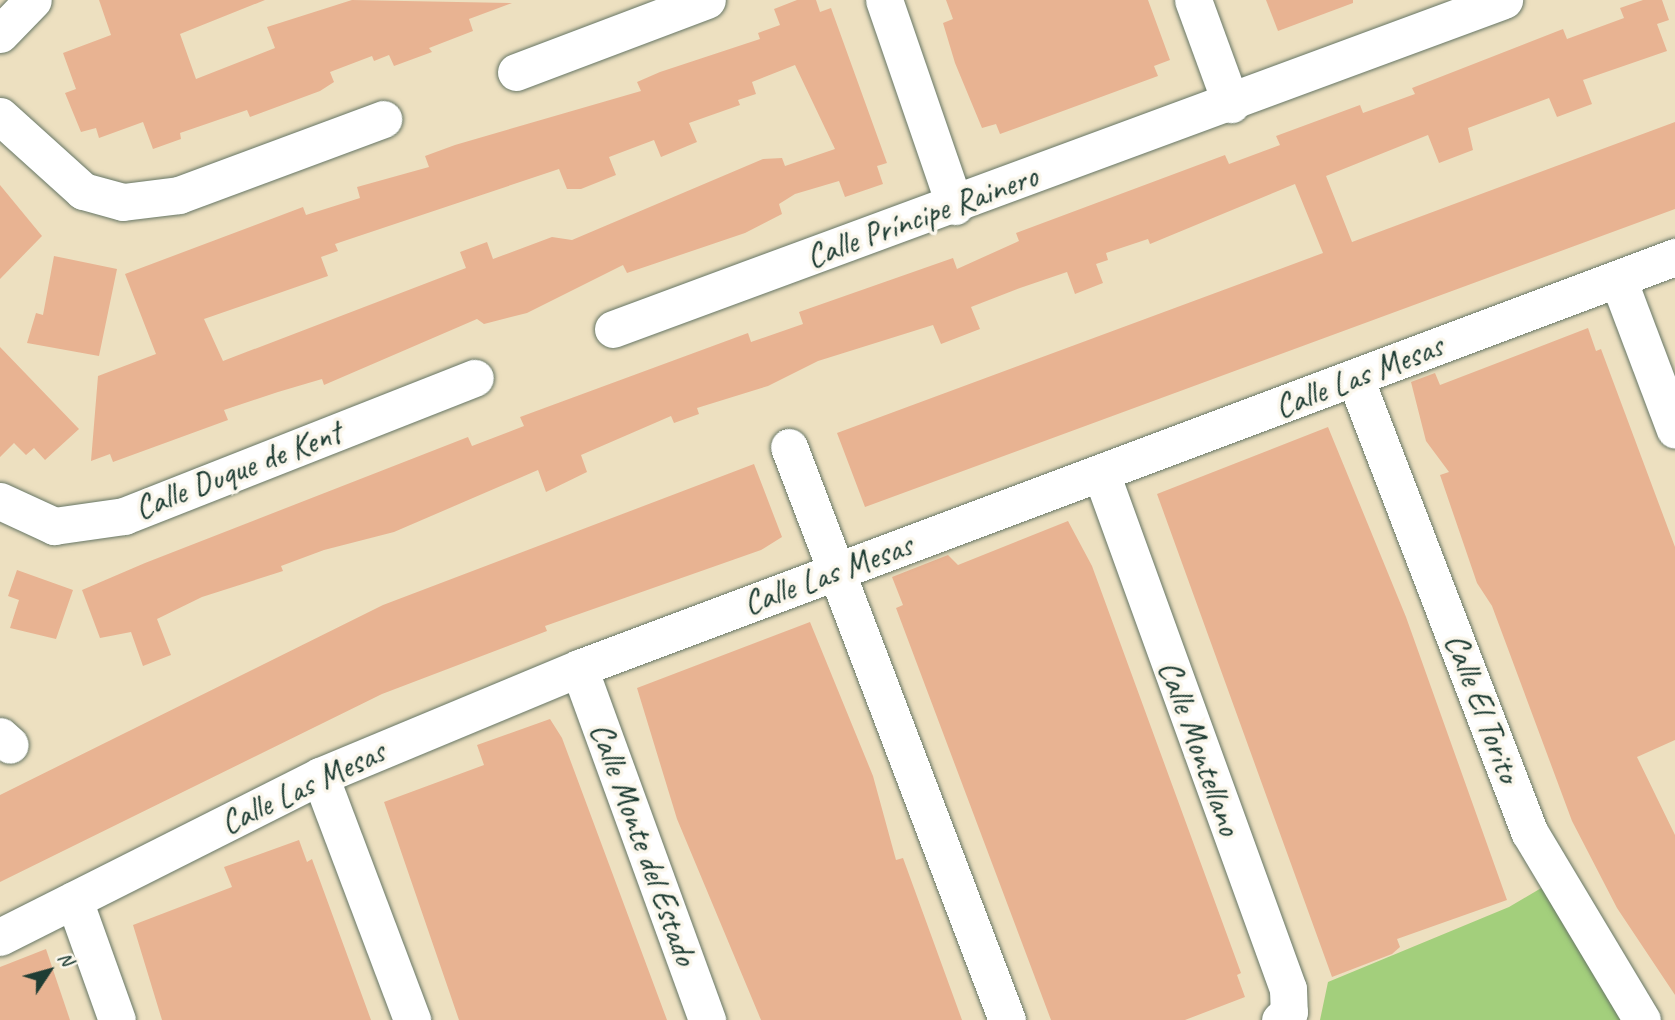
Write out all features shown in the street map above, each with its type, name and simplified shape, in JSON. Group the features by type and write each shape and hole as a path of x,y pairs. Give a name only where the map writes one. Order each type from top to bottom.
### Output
{"street":[{"path":"0,34 33,0"},
{"path":"516,72 707,0"},
{"path":"884,0 955,206"},
{"path":"1193,0 1231,104"},
{"name":"Calle Príncipe Rainero","path":"614,329 1231,104 1504,0"},
{"path":"0,116 83,191 123,202 179,195 383,119"},
{"name":"Calle Las Mesas","path":"0,937 320,776 579,667 1675,257"},
{"path":"1618,279 1675,430"},
{"name":"Calle Duque de Kent","path":"0,501 54,526 124,516 475,378"},
{"name":"Calle El Torito","path":"1355,378 1530,833 1642,1020"},
{"path":"789,447 1007,1020"},
{"name":"Calle Montellano","path":"1101,473 1288,989 1289,1012 1280,1020"},
{"name":"Calle Monte del Estado","path":"579,667 708,1020"},
{"path":"320,776 412,1020"},
{"path":"74,900 117,1020"}],"green space":[{"path":"1543,887 1626,1020 1320,1020 1328,982 1509,907"}],"building":[{"path":"99,0 265,0 180,34 196,79 275,48 267,27 352,0 512,3 469,19 473,31 429,48 432,52 394,66 389,55 374,61 372,56 330,72 334,82 320,91 250,117 247,110 180,133 181,139 153,149 143,122 99,138 96,128 81,132 65,93 76,89 63,53 111,35"},
{"path":"797,0 816,0 820,12 831,8 887,163 877,166 883,184 845,197 839,181 795,194 779,204 782,214 745,233 627,273 623,265 527,313 484,324 477,319 324,385 322,379 224,410 228,420 113,462 110,454 91,461 98,376 156,354 125,274 303,207 306,215 360,198 357,187 429,167 425,156 455,145 641,91 637,82 760,39 758,33 780,25 774,9","holes":["795,65 835,149 785,166 782,158 763,159 572,240 552,237 493,259 487,242 460,252 466,268 223,361 204,319 328,276 321,257 338,251 335,244 559,169 567,189 581,189 616,175 609,157 654,140 661,157 697,142 689,123 740,105 738,100 756,94 752,82"]},
{"path":"946,0 1148,0 1170,60 1154,66 1158,76 1000,134 996,124 982,128 955,63 943,23 953,19"},
{"path":"1266,0 1353,0 1353,3 1278,31"},
{"path":"1643,0 1662,0 1669,20 1657,24 1667,51 1583,80 1592,104 1557,117 1549,98 1468,128 1473,150 1439,163 1428,135 1326,176 1352,242 1675,122 1675,209 865,507 837,433 1323,253 1295,184 1150,244 1148,239 1106,253 1108,260 1096,264 1103,283 1075,294 1067,272 1020,288 971,307 980,329 941,344 933,325 818,361 768,386 697,408 699,414 674,423 671,416 581,455 587,472 546,492 538,470 394,532 324,550 281,566 283,571 202,597 157,619 171,655 143,666 131,632 100,638 82,590 145,563 468,437 472,446 524,426 520,417 748,333 751,342 803,324 799,312 953,258 957,269 1019,241 1016,233 1225,155 1229,164 1280,145 1276,136 1360,105 1363,113 1415,94 1412,88 1563,29 1567,39 1624,18 1620,8"},
{"path":"0,185 42,236 0,279"},
{"path":"54,256 117,269 99,356 27,343 36,313 43,315"},
{"path":"1588,328 1596,351 1601,349 1675,547 1675,740 1637,757 1675,835 1675,995 1617,908 1572,821 1492,606 1477,583 1440,475 1449,472 1426,441 1411,382 1435,373 1440,385"},
{"path":"0,347 79,429 45,460 34,448 26,455 14,443 0,457"},
{"path":"1328,427 1406,617 1507,900 1397,939 1400,947 1392,954 1332,977 1157,494"},
{"path":"754,464 782,537 761,550 545,626 547,631 382,694 0,882 0,795 383,605"},
{"path":"1068,521 1092,566 1241,973 1237,975 1245,997 1185,1020 1051,1020 896,608 903,605 892,577 948,555 958,565"},
{"path":"17,570 73,590 56,639 10,628 19,600 8,596"},
{"path":"810,622 873,776 896,860 903,858 962,1020 761,1020 677,819 637,688"},
{"path":"550,719 562,738 667,1020 459,1020 384,802 484,765 477,745"},
{"path":"299,840 307,862 312,859 371,1020 162,1020 133,925 232,887 224,867"},
{"path":"46,949 70,1020 0,1020 0,967"}]}
